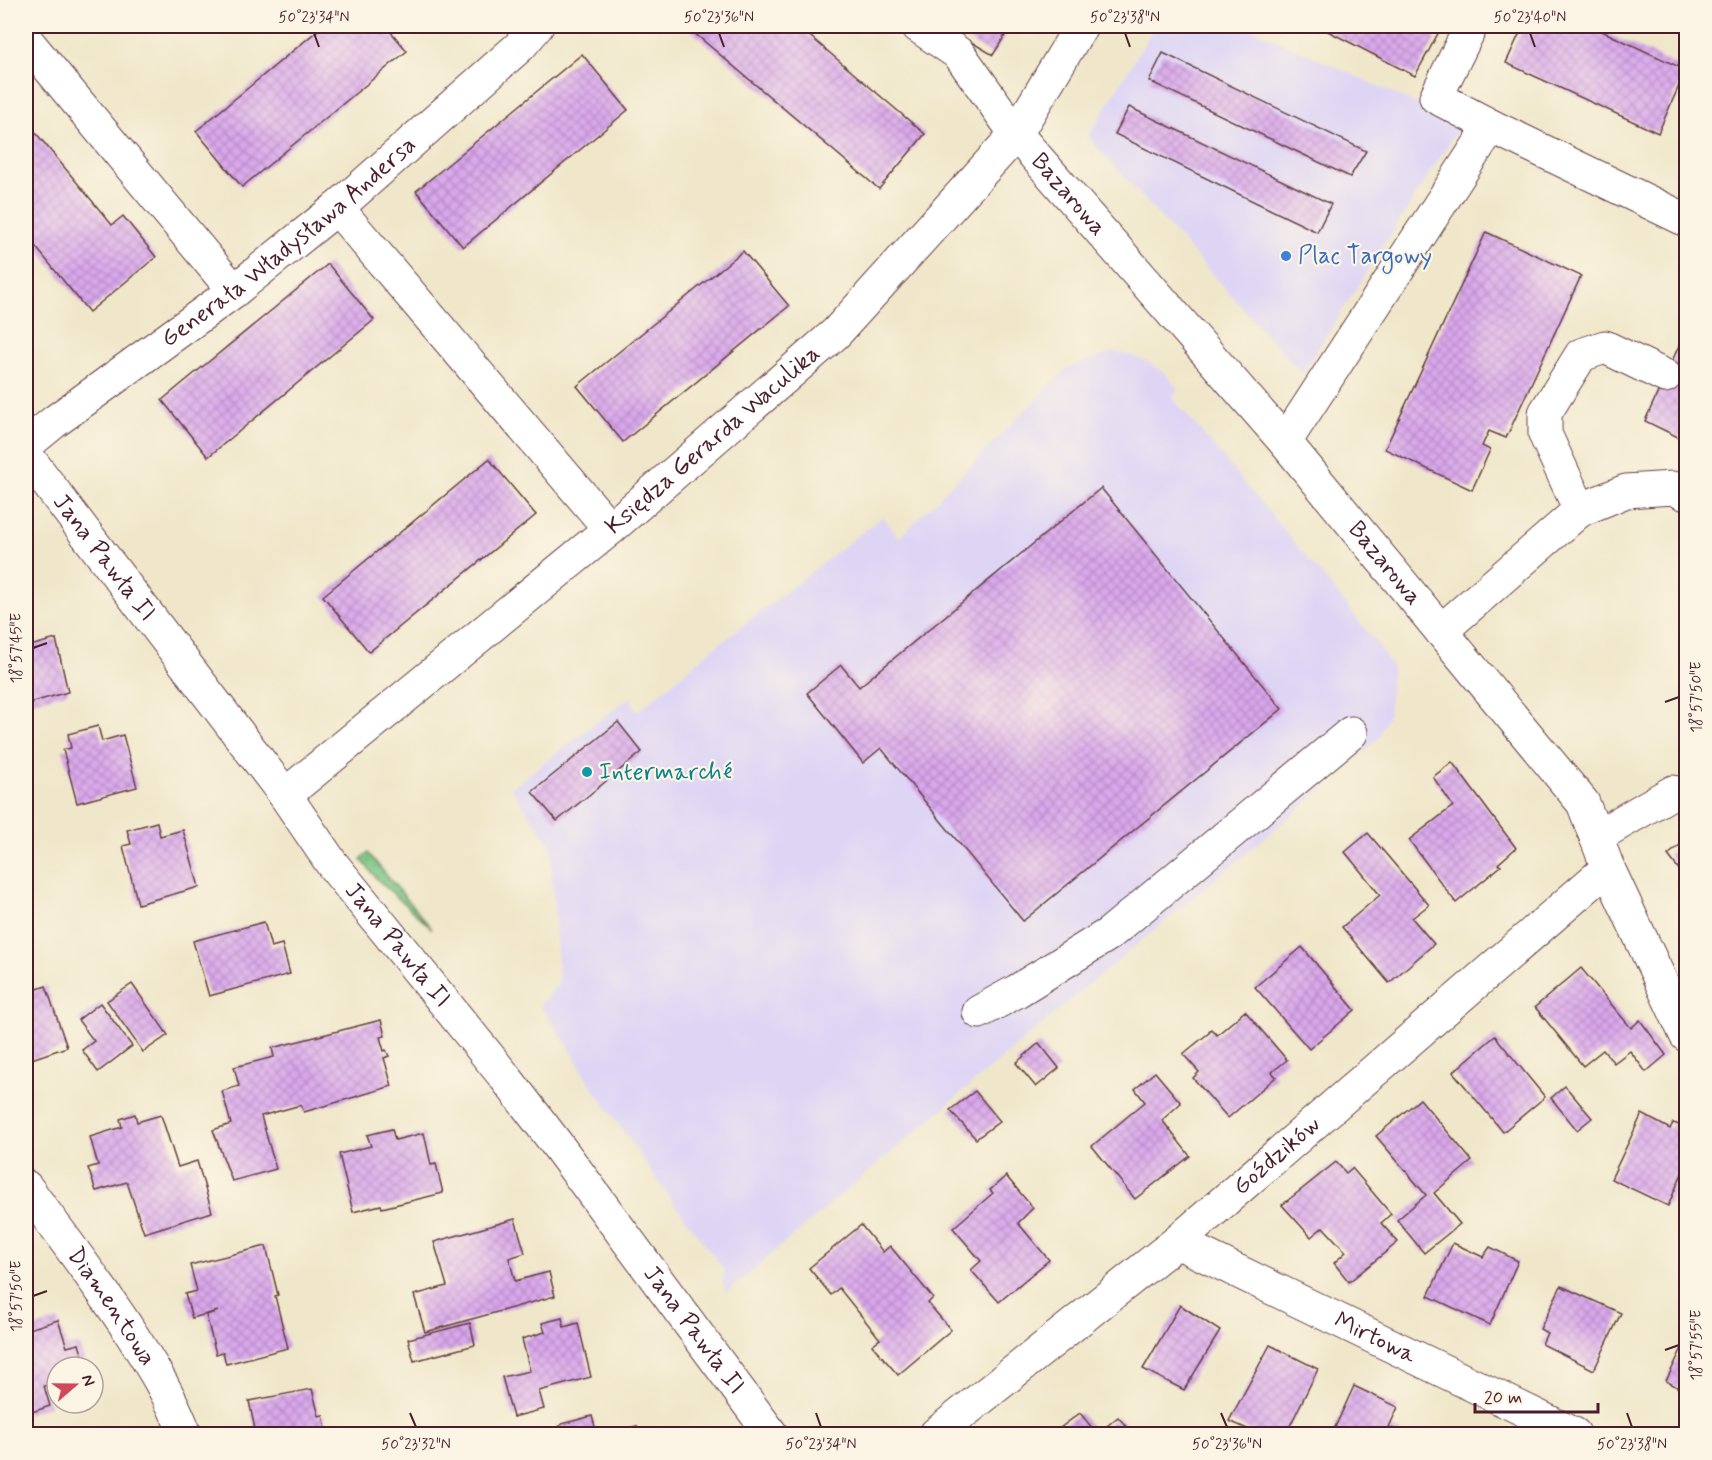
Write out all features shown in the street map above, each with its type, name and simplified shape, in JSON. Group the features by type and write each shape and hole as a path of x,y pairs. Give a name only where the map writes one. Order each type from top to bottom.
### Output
{"street":[{"name":"Generała Władysława Andersa","path":"26,445 54,422 234,291 336,208 520,46 537,26"},
{"name":"Bazarowa","path":"918,26 959,54 1016,134 1285,442 1583,803 1608,868 1686,1035"},
{"name":"Księdza Gerarda Waculika","path":"285,795 609,529 836,333 1016,134 1081,26"},
{"path":"1471,26 1436,97 1686,220"},
{"path":"26,40 234,291"},
{"path":"1285,442 1491,126"},
{"path":"336,208 609,529"},
{"path":"1580,510 1545,434 1545,413 1581,355 1605,347 1665,376"},
{"name":"Jana Pawła II","path":"26,455 285,795 332,864 505,1077 771,1434"},
{"path":"1441,631 1580,510 1626,491 1673,488 1686,494"},
{"path":"979,1012 1109,934 1351,733"},
{"path":"1596,837 1673,792 1686,795"},
{"name":"Goździków","path":"936,1434 1177,1242 1608,868"},
{"name":"Diamentowa","path":"26,1187 110,1302 154,1369 176,1411 184,1434"},
{"name":"Mirtowa","path":"1177,1242 1574,1434"}],"shaded area":[{"name":"Plac Targowy","path":"1155,26 1246,26 1461,124 1302,374 1088,137"},
{"path":"1112,352 1146,361 1166,374 1179,390 1172,397 1330,585 1383,652 1392,667 1389,713 1378,739 1310,800 726,1293 723,1282 724,1270 669,1197 583,1073 572,1052 540,1005 559,983 550,844 511,788 630,697 637,712 714,648 883,516 899,538 1066,369"}],"green space":[{"path":"368,853 432,929 378,880 361,859"}],"building":[{"path":"323,26 386,26 407,51 242,187 196,131"},
{"path":"686,26 798,26 925,134 879,189"},
{"path":"944,26 1011,26 993,55"},
{"path":"1318,26 1442,26 1415,76"},
{"path":"1523,26 1591,26 1686,70 1658,133 1506,63"},
{"path":"1163,53 1366,151 1350,177 1149,81"},
{"path":"582,54 628,110 463,247 416,191"},
{"path":"1129,107 1331,204 1317,232 1115,134"},
{"path":"26,121 112,225 123,216 156,257 89,312 26,235"},
{"path":"1486,232 1581,276 1506,438 1489,431 1482,446 1490,450 1472,490 1385,449"},
{"path":"743,251 789,306 623,442 577,386"},
{"path":"328,264 374,320 208,457 162,400"},
{"path":"1686,330 1686,441 1645,421"},
{"path":"489,459 536,515 369,652 323,596"},
{"path":"1101,488 1282,709 1023,921 881,748 863,763 807,693 841,665 859,687"},
{"path":"56,639 68,692 26,704 26,647"},
{"name":"Intermarché","path":"618,722 642,752 557,821 532,792"},
{"path":"98,726 102,741 123,735 137,787 77,803 63,750 71,748 68,734"},
{"path":"1452,762 1516,848 1498,864 1501,866 1456,903 1409,840 1453,806 1433,777"},
{"path":"157,822 160,836 183,830 199,887 138,904 123,846 131,844 127,830"},
{"path":"1368,833 1429,905 1412,918 1434,944 1389,983 1342,927 1380,895 1345,852"},
{"path":"1686,840 1686,879 1668,855"},
{"path":"264,922 271,947 282,944 290,974 209,996 193,941"},
{"path":"1302,947 1355,1010 1309,1049 1255,987"},
{"path":"1581,968 1631,1028 1640,1020 1666,1055 1646,1072 1630,1051 1614,1063 1603,1050 1583,1066 1535,1007"},
{"path":"132,984 168,1035 143,1052 107,1001"},
{"path":"46,986 67,1047 26,1061 26,993"},
{"path":"100,1003 132,1046 98,1072 82,1050 94,1041 78,1020"},
{"path":"1245,1011 1287,1060 1272,1072 1276,1077 1228,1118 1193,1078 1199,1072 1183,1054 1211,1029 1217,1035"},
{"path":"381,1020 385,1036 380,1037 384,1051 386,1050 389,1056 384,1058 392,1086 304,1112 301,1105 261,1116 276,1169 232,1181 213,1130 231,1124 222,1091 239,1086 234,1067 274,1057 272,1048"},
{"path":"1495,1036 1545,1097 1503,1132 1453,1072"},
{"path":"1039,1043 1059,1068 1036,1087 1016,1063"},
{"path":"1155,1072 1181,1103 1162,1120 1190,1156 1135,1199 1092,1146 1145,1102 1135,1089"},
{"path":"1565,1086 1592,1118 1577,1130 1551,1098"},
{"path":"975,1091 1000,1121 976,1139 950,1110"},
{"path":"1420,1099 1472,1161 1434,1193 1460,1224 1424,1253 1397,1220 1426,1195 1376,1136"},
{"path":"135,1114 137,1122 161,1115 178,1167 197,1161 212,1212 144,1233 127,1182 96,1191 88,1168 98,1165 90,1137 122,1127 120,1119"},
{"path":"1642,1114 1670,1129 1673,1123 1686,1127 1686,1164 1668,1206 1611,1179"},
{"path":"392,1129 395,1140 424,1133 431,1165 436,1164 443,1193 382,1208 381,1205 353,1212 339,1154 371,1146 367,1135"},
{"path":"1336,1162 1346,1173 1352,1168 1391,1214 1381,1223 1398,1242 1349,1282 1334,1263 1346,1252 1323,1227 1311,1237 1282,1205"},
{"path":"1006,1176 1033,1208 1018,1223 1049,1260 999,1302 971,1270 981,1261 953,1228 993,1193 990,1190"},
{"path":"515,1219 525,1253 509,1258 515,1281 549,1272 555,1296 425,1332 414,1295 447,1286 434,1242"},
{"path":"861,1225 883,1252 890,1246 933,1298 928,1303 951,1330 898,1375 872,1345 880,1339 839,1288 831,1295 809,1268"},
{"path":"1453,1243 1483,1257 1490,1247 1518,1261 1490,1325 1428,1296"},
{"path":"266,1246 288,1348 226,1364 223,1352 216,1354 206,1315 218,1311 192,1318 185,1294 197,1291 190,1265"},
{"path":"1561,1286 1621,1313 1594,1370 1542,1344 1547,1333 1540,1329"},
{"path":"1180,1305 1220,1331 1184,1390 1143,1369"},
{"path":"562,1318 564,1327 578,1323 591,1377 539,1391 544,1409 513,1417 502,1377 530,1371 522,1339 545,1332 542,1323"},
{"path":"58,1320 67,1347 79,1344 82,1355 45,1355 45,1408 26,1414 26,1330"},
{"path":"470,1323 475,1345 414,1361 408,1339"},
{"path":"1686,1340 1686,1392 1666,1381"},
{"path":"1270,1345 1318,1369 1286,1434 1259,1434 1229,1421"},
{"path":"1354,1386 1398,1407 1389,1427 1401,1432 1400,1434 1332,1434"},
{"path":"312,1389 319,1416 323,1415 327,1434 256,1434 249,1401"},
{"path":"1080,1413 1097,1434 1052,1434"},
{"path":"592,1416 597,1434 555,1434 562,1424"},
{"path":"1118,1417 1133,1434 1097,1434"},
{"path":"637,1426 639,1434 607,1434"}],"place":[{"name":"Plac Targowy","path":"1286,256"},
{"name":"Intermarché","path":"587,772"}]}
